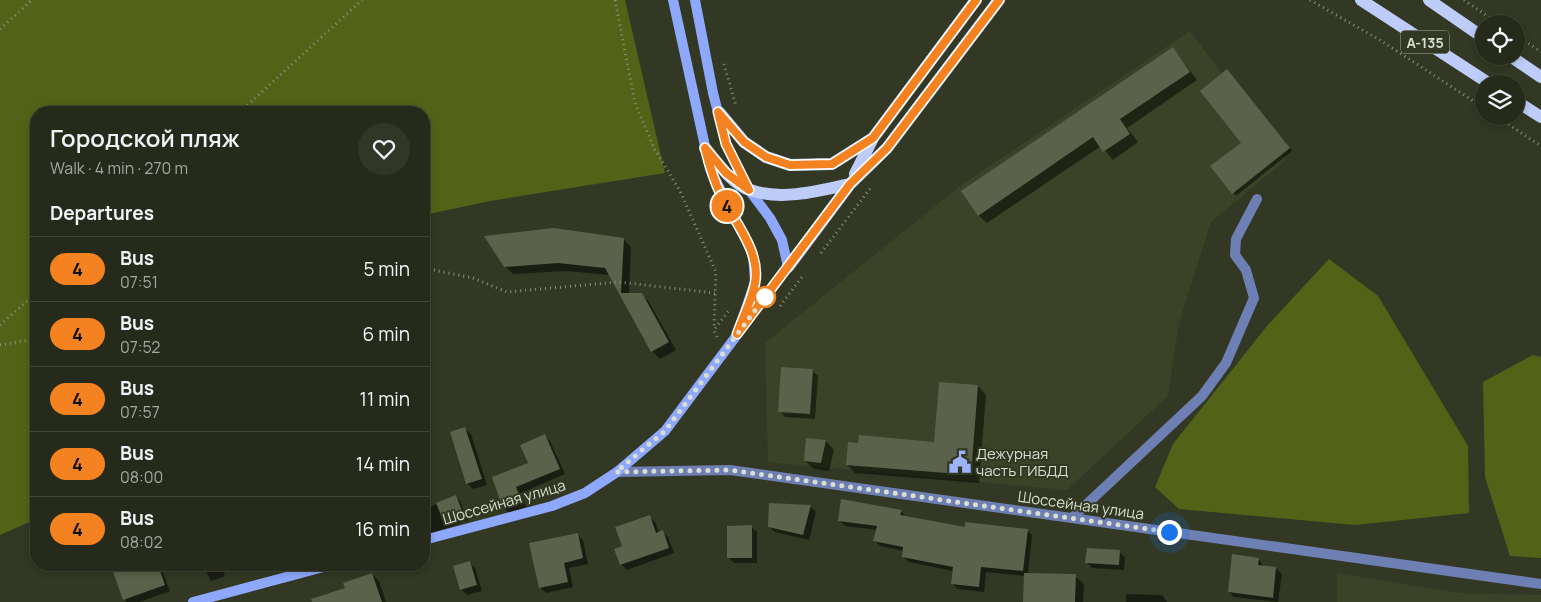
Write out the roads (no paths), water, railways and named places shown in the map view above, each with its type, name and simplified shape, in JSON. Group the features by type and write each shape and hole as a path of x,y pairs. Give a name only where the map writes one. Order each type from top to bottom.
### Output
{"main road":[{"path":"673,0 710,170 720,193 746,237 753,254 755,282 737,334"},
{"path":"695,0 726,144 749,190 770,218 782,240 788,267"},
{"path":"850,184 873,138 976,0"},
{"path":"788,267 850,184 887,148 999,0"},
{"name":"А-135","path":"1360,0 1476,75"},
{"name":"А-135","path":"1430,0 1475,32"},
{"path":"1523,65 1541,77"},
{"path":"1525,107 1541,117"},
{"path":"718,112 744,142 766,157 790,165 832,164 873,138"},
{"path":"705,148 726,173 749,190 783,194 804,194 850,184"},
{"name":"Шоссейная улица","path":"430,538 552,506 585,493 616,472 665,431 788,267"},
{"path":"193,602 309,571"}],"street":[{"path":"1072,518 1202,396 1226,363 1254,298 1246,270 1235,255 1236,239 1257,199"},
{"name":"Шоссейная улица","path":"616,472 730,470 1541,584"}],"place":[{"name":"Дежурная часть ГИБДД","path":"960,462"}]}
